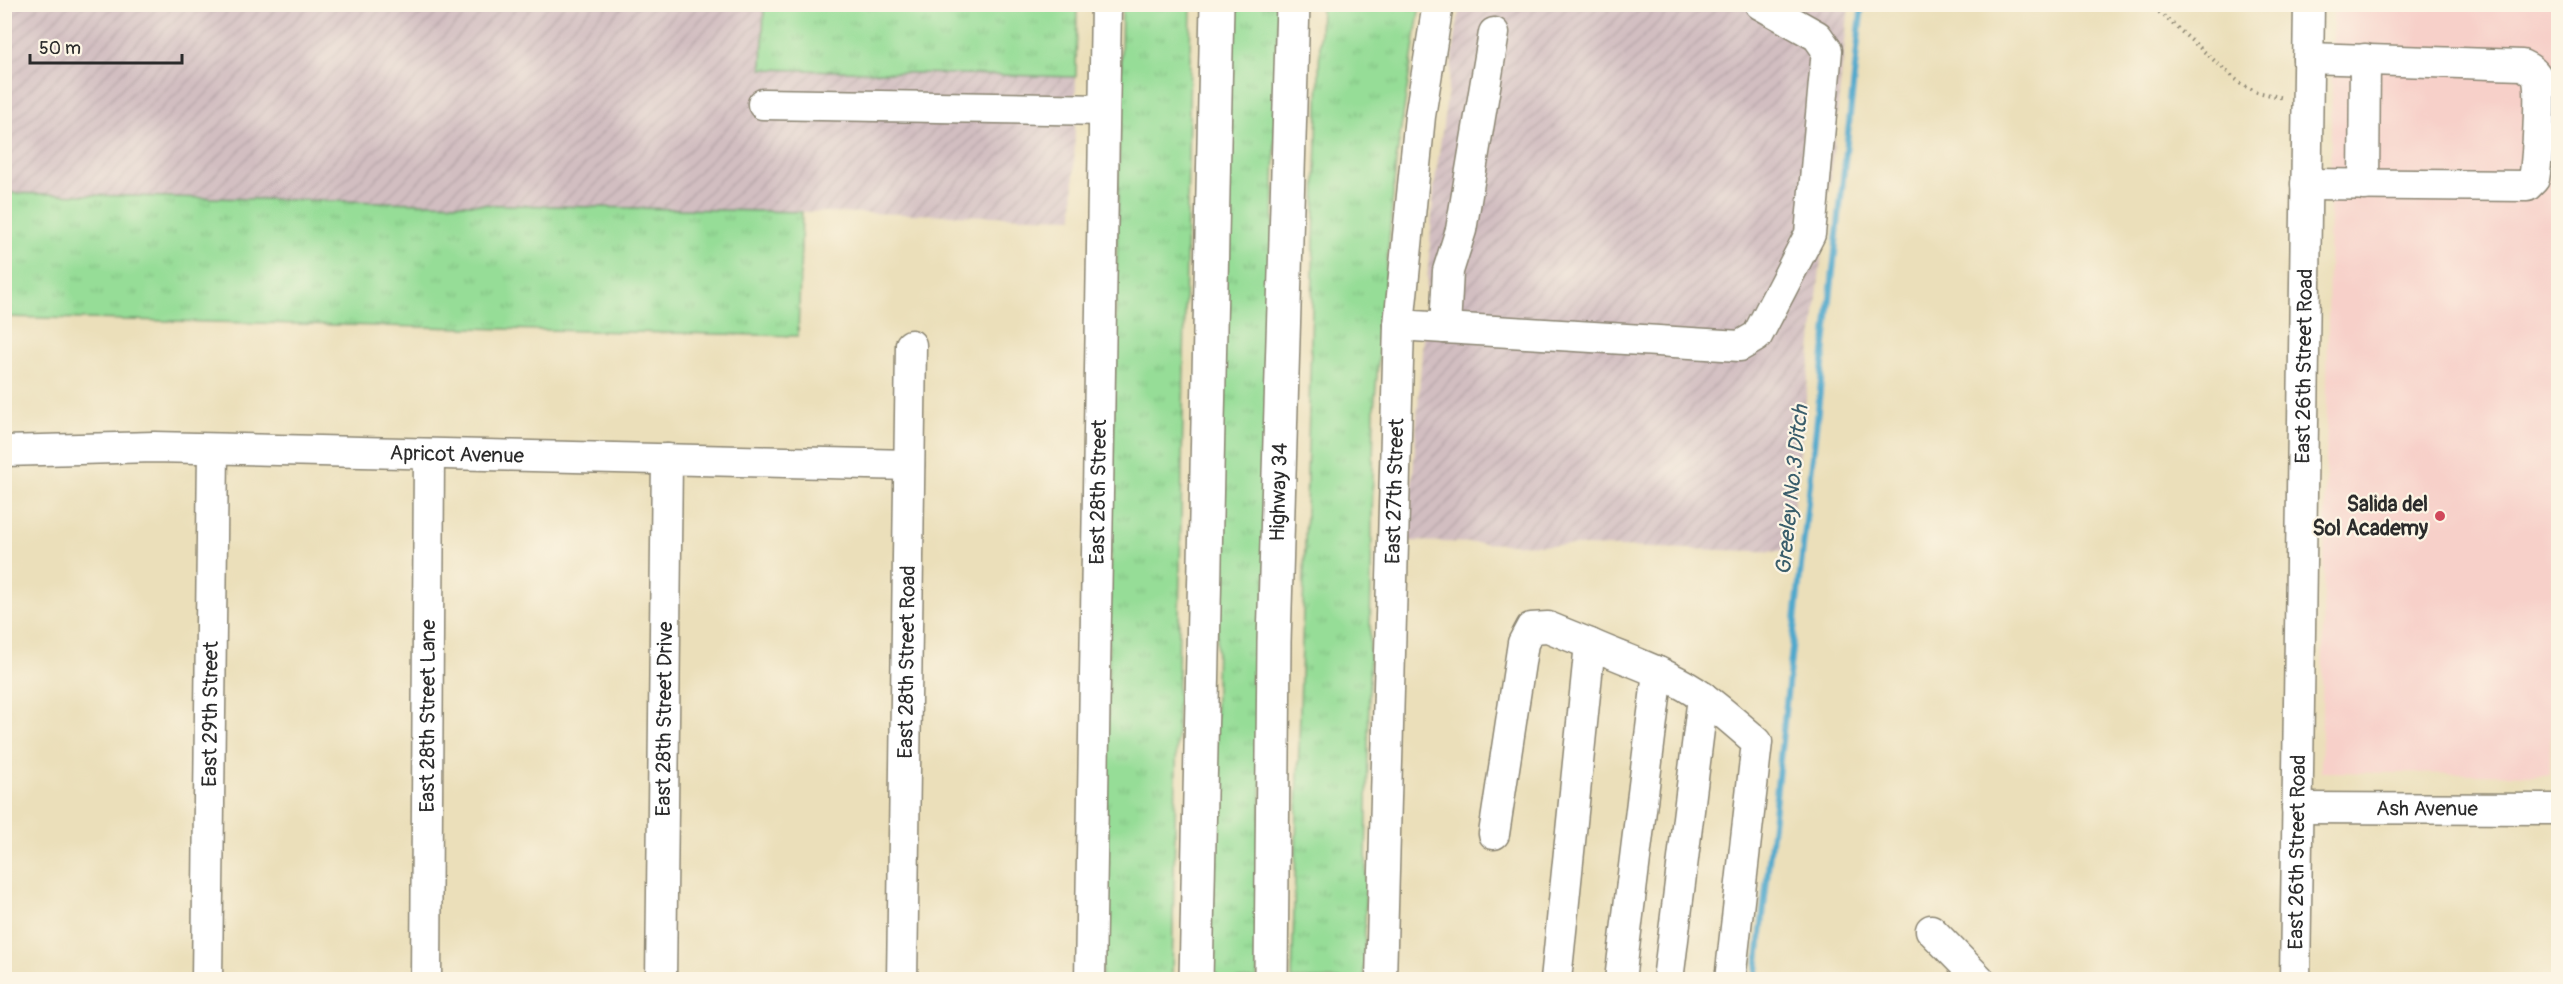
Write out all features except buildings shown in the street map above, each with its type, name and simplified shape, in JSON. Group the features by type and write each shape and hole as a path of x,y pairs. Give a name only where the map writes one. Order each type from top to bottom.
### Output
{"highway":[{"path":"1196,980 1217,4"},
{"name":"Highway 34","path":"1271,980 1274,642 1293,4"}],"street":[{"name":"East 28th Street","path":"1090,980 1106,4"},
{"name":"East 27th Street","path":"1381,980 1400,325 1420,116 1438,4"},
{"path":"1400,325 1740,346 1757,336 1810,234 1827,50 1817,36 1760,4"},
{"name":"East 26th Street Road","path":"2295,980 2309,4"},
{"path":"1445,328 1448,271 1461,230 1494,33"},
{"path":"2306,184 2527,186 2535,179 2538,126 2537,78 2532,70 2522,65 2308,58"},
{"path":"2364,185 2365,59"},
{"path":"763,104 1104,110"},
{"name":"East 28th Street Road","path":"902,980 911,345"},
{"name":"Apricot Avenue","path":"4,452 154,447 909,465"},
{"name":"East 29th Street","path":"207,980 213,449"},
{"name":"East 28th Street Lane","path":"426,980 429,454"},
{"name":"East 28th Street Drive","path":"661,980 667,459"},
{"path":"1494,834 1523,643 1532,628 1548,627 1658,672 1703,697 1757,742 1730,980"},
{"path":"1556,980 1590,644"},
{"path":"1620,980 1658,672"},
{"path":"1668,980 1703,697"},
{"name":"Ash Avenue","path":"2297,808 2559,810"},
{"path":"1931,930 1980,980"}],"path":[{"path":"2150,4 2241,84 2257,92 2308,104"}],"shaded area":[{"path":"5,5 764,5 763,69 1076,77 1073,218 5,193"},
{"path":"1460,5 1849,5 1789,552 1408,541 1434,188"},
{"name":"Salida del Sol Academy","path":"2333,5 2558,5 2558,260 2550,775 2321,772"}],"green space":[{"path":"764,5 1077,5 1076,77 762,69"},
{"path":"1122,5 1191,5 1172,979 1102,980"},
{"path":"1230,5 1278,5 1257,979 1210,980"},
{"path":"1321,5 1420,5 1396,161 1374,409 1364,980 1292,979"},
{"path":"5,193 802,212 798,336 5,317"}],"waterway":[{"name":"Greeley No.3 Ditch","path":"1756,980 1862,4"}],"place":[{"name":"Salida del Sol Academy","path":"2440,516"}]}
